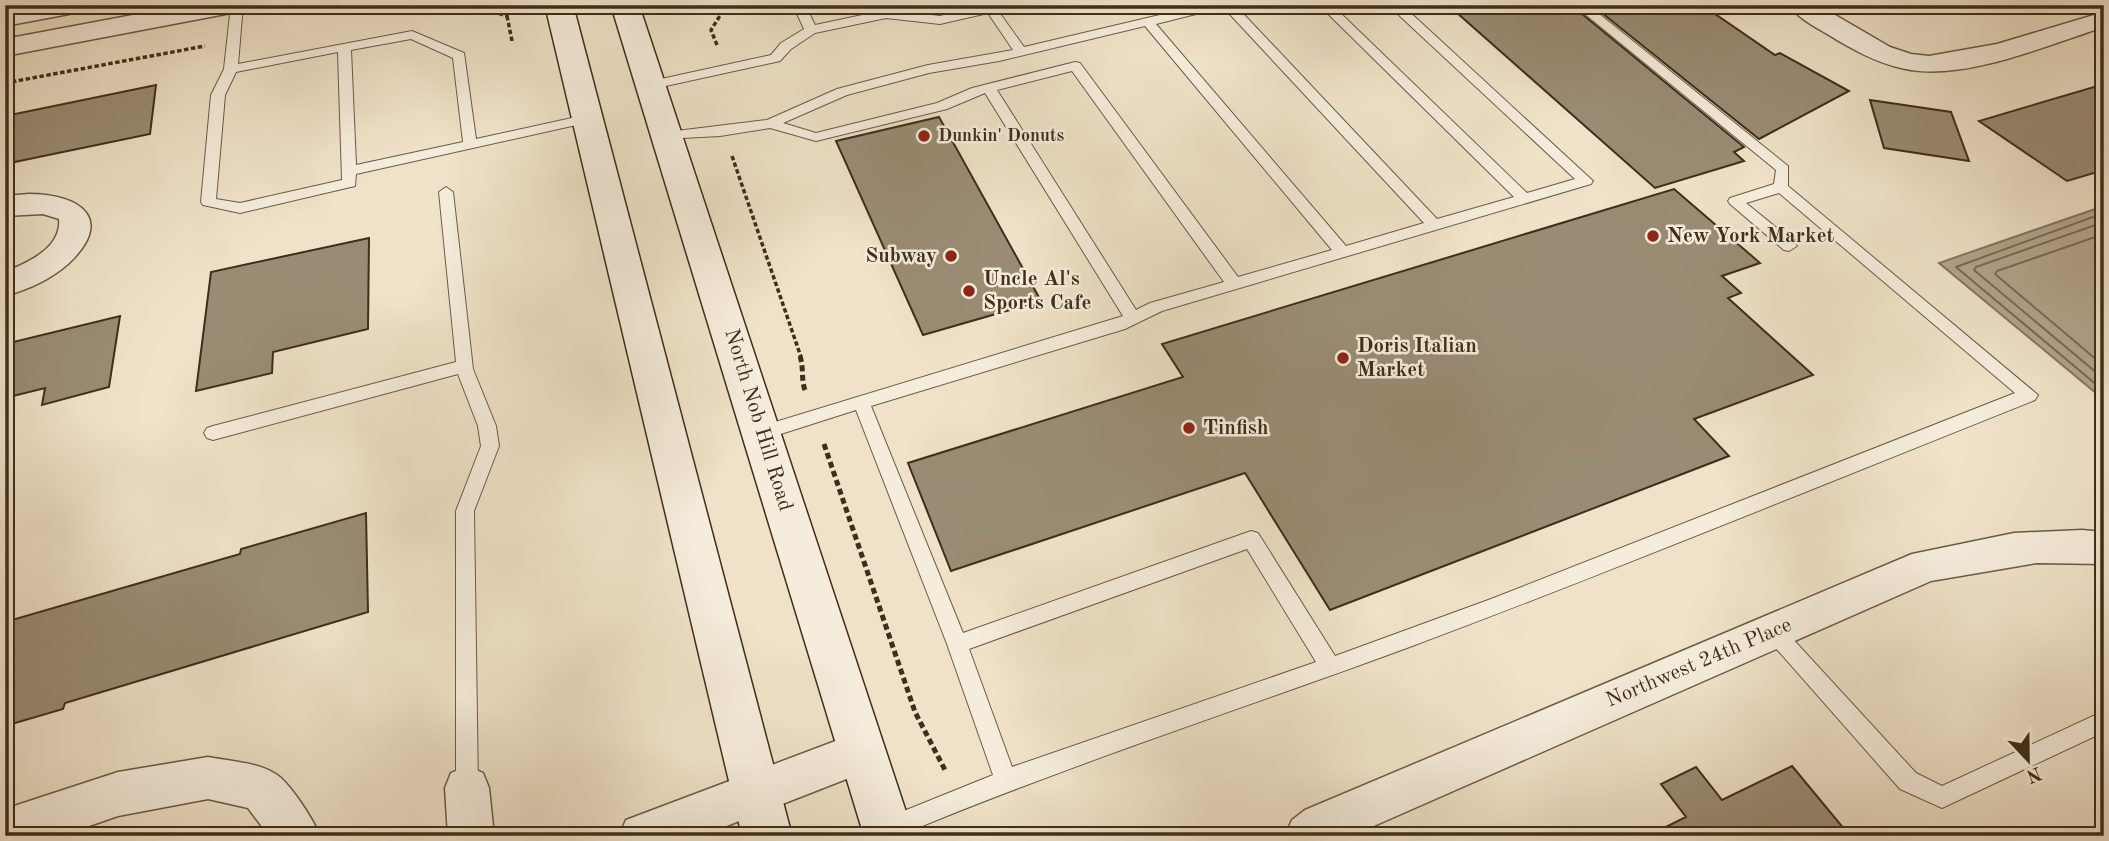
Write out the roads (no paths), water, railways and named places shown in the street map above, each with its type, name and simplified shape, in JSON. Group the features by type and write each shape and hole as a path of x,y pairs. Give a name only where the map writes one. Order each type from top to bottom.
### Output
{"main road":[{"path":"5,18 75,5"},
{"path":"5,48 231,5"},
{"path":"559,5 590,118 761,815"},
{"name":"North Nob Hill Road","path":"625,5 862,752 882,834"}],"street":[{"path":"1801,5 1862,46 1912,63 1954,63 2104,19"},
{"path":"5,206 41,202 60,205 72,214 75,226 69,243 53,259 30,274 5,285"},
{"name":"Northwest 24th Place","path":"1308,836 1321,826 1926,566 1996,550 2078,545 2104,548"},
{"path":"642,836 761,815 862,752"},
{"path":"5,832 118,794 208,778 261,789 297,836"},
{"path":"467,788 471,836"}],"lane":[{"path":"237,5 231,69 218,94 208,202 240,208 350,183 344,47"},
{"path":"799,5 811,30"},
{"path":"1151,5 1155,20 1342,252"},
{"path":"668,136 691,132 720,132 770,124 842,92 928,69 1021,52 1219,5"},
{"path":"1228,5 1434,225"},
{"path":"1325,5 1524,199"},
{"path":"762,433 1088,334 1156,307 1586,181 1394,5"},
{"path":"1580,5 1783,169 1781,187"},
{"path":"652,85 775,58 786,46 811,30 886,14 940,20 989,7 1021,52"},
{"path":"231,69 412,35 459,56 470,144"},
{"path":"1058,43 1234,284"},
{"path":"770,124 786,131 816,137 942,106 989,88 1075,66"},
{"path":"989,88 1133,318"},
{"path":"349,171 590,118"},
{"path":"1781,187 1735,201 1789,246"},
{"path":"882,834 1006,780 1330,667 1498,605 2029,395 1781,187"},
{"path":"446,192 464,366 488,431 490,447 486,461 469,492 465,511 467,788"},
{"path":"213,433 464,366"},
{"path":"860,402 957,644 1006,780"},
{"path":"957,644 1251,539 1330,667"},
{"path":"1773,631 1908,781 1942,797 2104,721"}],"water":[{"path":"2104,206 2104,397 2102,398 1939,263"}],"place":[{"name":"Dunkin' Donuts","path":"924,136"},
{"name":"New York Market","path":"1653,236"},
{"name":"Subway","path":"951,256"},
{"name":"Uncle Al's Sports Cafe","path":"969,291"},
{"name":"Doris Italian Market","path":"1343,358"},
{"name":"Tinfish","path":"1189,428"}]}
